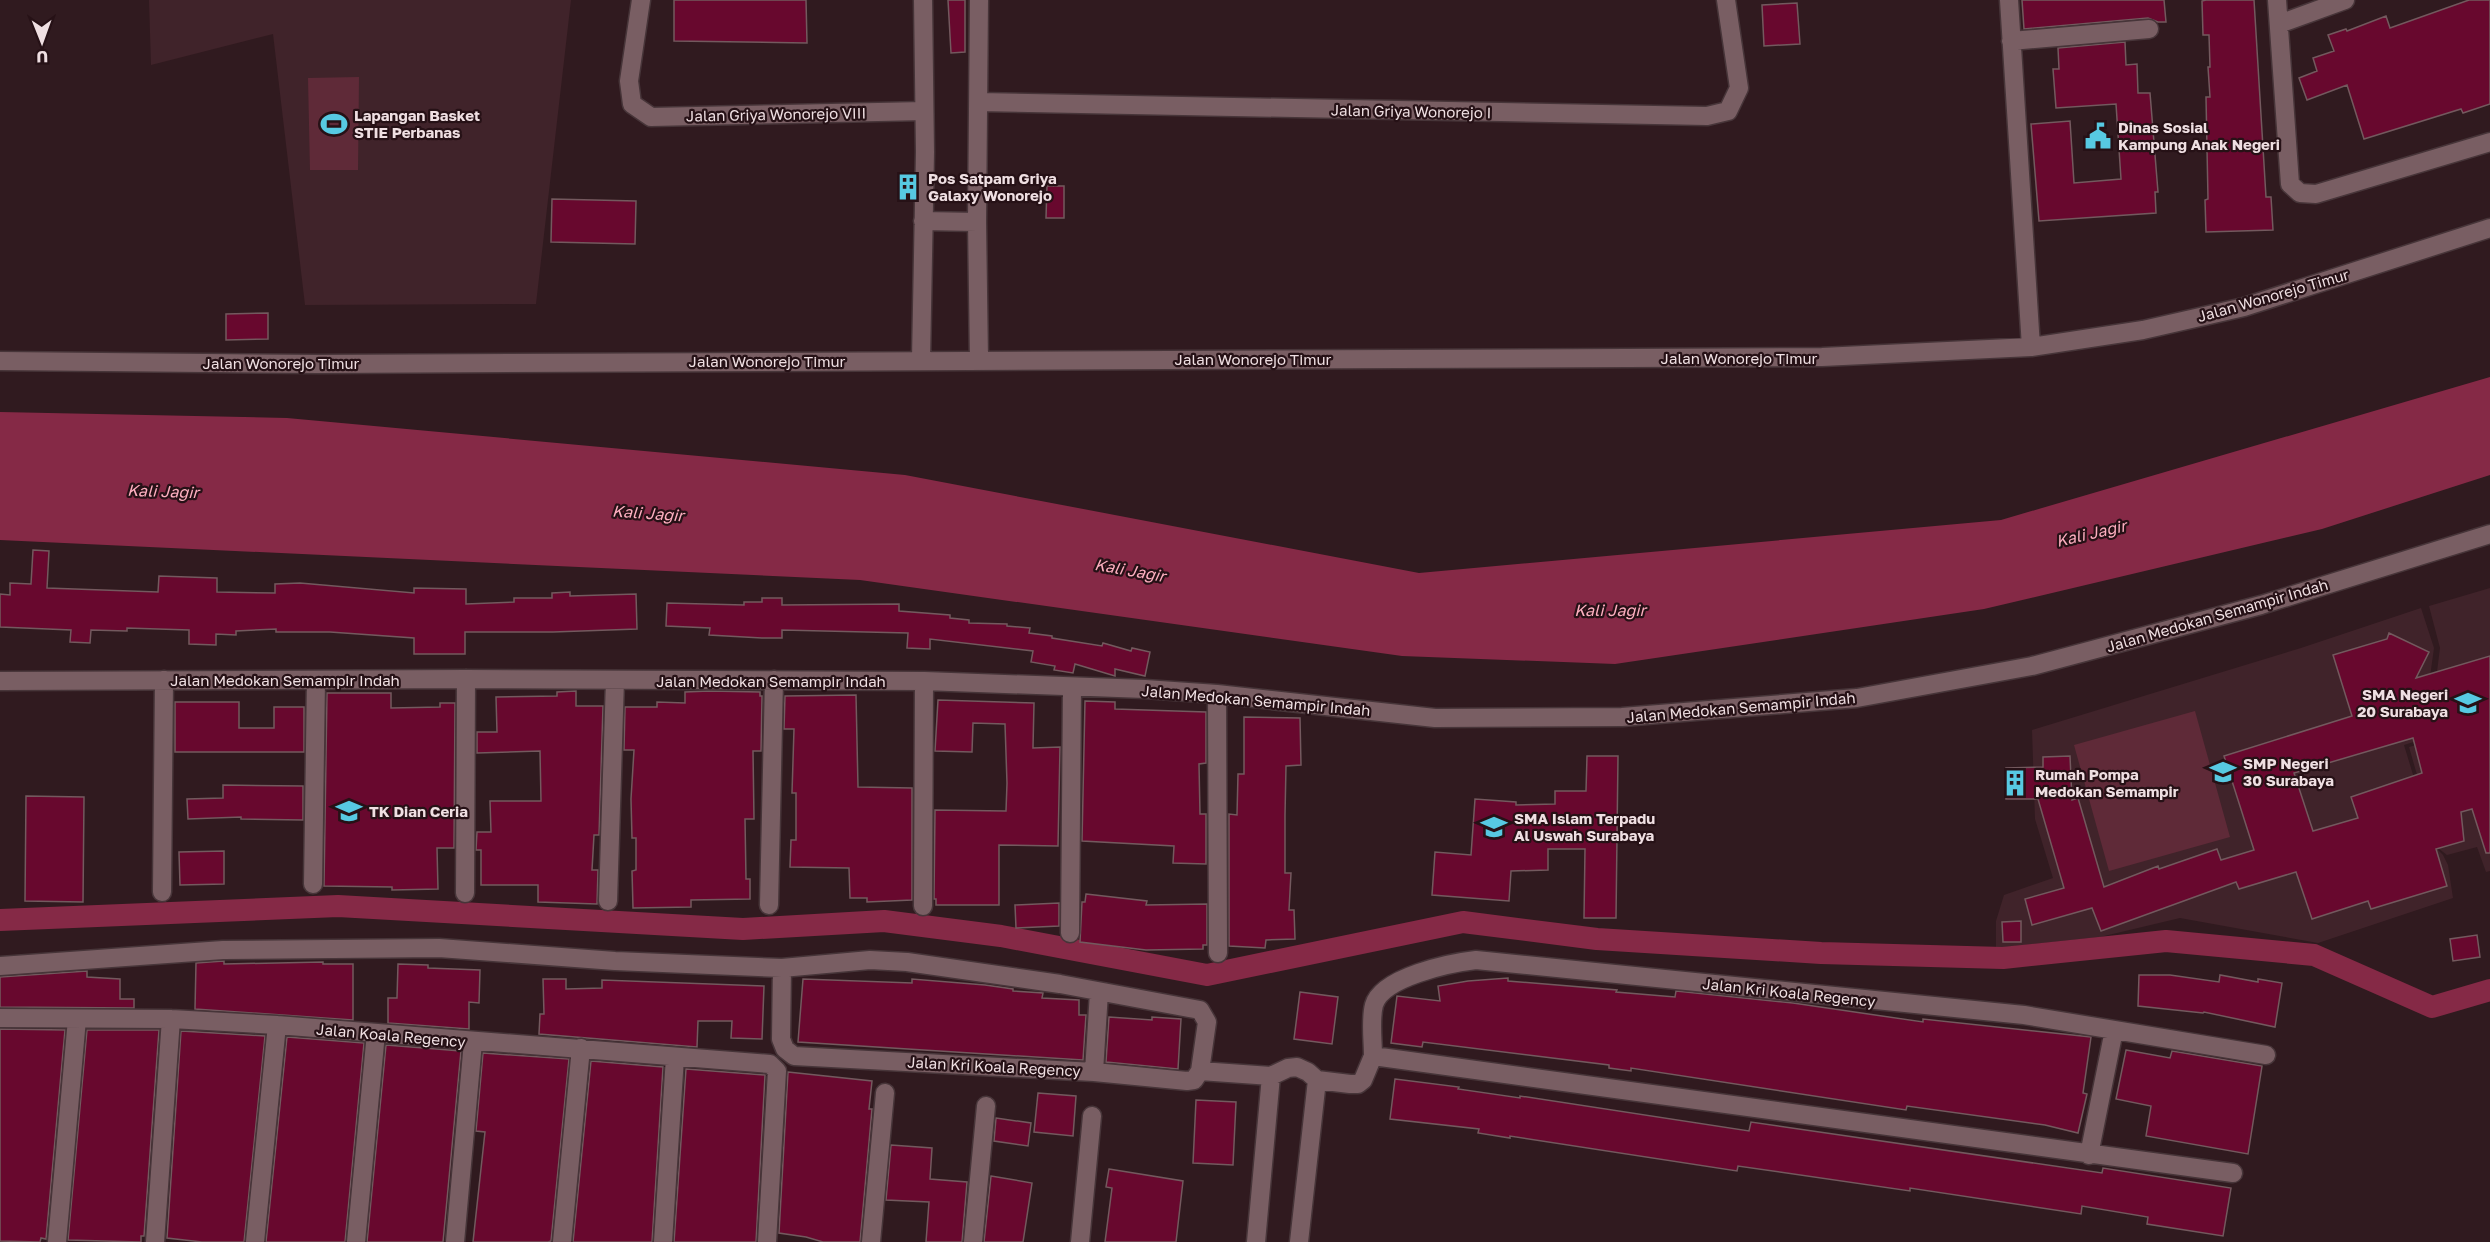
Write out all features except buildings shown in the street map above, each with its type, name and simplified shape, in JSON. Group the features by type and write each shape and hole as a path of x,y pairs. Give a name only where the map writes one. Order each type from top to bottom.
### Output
{"street":[{"name":"Jalan Griya Wonorejo VIII","path":"641,0 629,81 632,104 651,117 924,111"},
{"path":"921,360 923,0"},
{"path":"979,0 977,222 979,360"},
{"name":"Jalan Griya Wonorejo I","path":"979,102 1707,117 1728,111 1739,88 1726,0"},
{"path":"2009,0 2031,347"},
{"path":"2277,0 2290,184 2300,193 2316,194 2490,142"},
{"path":"2278,24 2345,0"},
{"path":"2012,41 2149,29"},
{"path":"923,220 977,222"},
{"name":"Jalan Wonorejo Timur","path":"0,361 319,364 1821,357 2031,347 2143,330 2244,306 2490,228"},
{"name":"Jalan Medokan Semampir Indah","path":"0,681 466,679 924,681 1217,694 1435,718 1622,717 1857,698 2032,666 2261,605 2490,534"},
{"path":"465,893 466,679"},
{"path":"162,892 164,680"},
{"path":"313,884 316,680"},
{"path":"608,901 615,680"},
{"path":"769,905 774,680"},
{"path":"923,906 924,681"},
{"path":"1070,933 1072,687"},
{"path":"1217,694 1218,952"},
{"path":"0,966 223,950 438,948 615,961 782,968 870,960 907,962 1190,1006 1200,1010 1207,1022 1197,1076"},
{"name":"Jalan Kri Koala Regency","path":"782,968 781,1039 785,1049 794,1056 1094,1072 1186,1081 1197,1076 1271,1076 1288,1068 1297,1067 1308,1071 1317,1080 1358,1084 1366,1074 1373,1056 1374,1006 1384,990 1419,972 1445,964 1476,960 2024,1016 2266,1055"},
{"path":"1094,1072 1099,992"},
{"name":"Jalan Koala Regency","path":"0,1018 171,1019 277,1025 770,1064 777,1071 767,1242"},
{"path":"57,1242 77,1019"},
{"path":"154,1242 171,1019"},
{"path":"255,1242 277,1025"},
{"path":"2090,1155 2114,1030"},
{"path":"356,1242 376,1033"},
{"path":"455,1242 473,1042"},
{"path":"562,1242 581,1048"},
{"path":"1373,1056 2233,1173"},
{"path":"663,1242 675,1057"},
{"path":"1256,1242 1271,1076"},
{"path":"1299,1242 1317,1080"},
{"path":"871,1242 885,1093"},
{"path":"973,1242 986,1106"},
{"path":"1080,1242 1092,1116"}],"shaded area":[{"path":"149,0 571,0 536,304 305,305 273,34 151,65"},
{"name":"Lapangan Basket STIE Perbanas","path":"359,77 358,170 310,170 308,78"},
{"name":"SMA Negeri 20 Surabaya","path":"2490,588 2490,871 2486,872 2477,847 2447,855 2438,848 2409,747 2455,734 2437,672 2440,648 2429,606"},
{"name":"SMP Negeri 30 Surabaya","path":"2421,608 2434,648 2430,677 2448,731 2404,745 2435,847 2443,855 2448,865 2453,898 2318,943 2180,918 2100,937 1996,948 1996,921 2004,895 2053,878 2035,819 2032,730 2301,648"},
{"path":"2195,711 2230,837 2109,871 2074,745"}],"water":[{"name":"Kali Jagir","path":"2490,377 2490,475 2322,529 1984,609 1615,664 1402,656 860,580 0,540 0,412 287,418 905,475 1419,573 2001,520"}],"waterway":[{"path":"0,920 338,906 743,929 884,921 1001,936 1207,975 1463,922 1597,939 1821,953 2003,958 2166,941 2314,955 2432,1007 2490,990"}],"place":[{"name":"Lapangan Basket STIE Perbanas","path":"334,124"},
{"name":"Dinas Sosial Kampung Anak Negeri","path":"2098,136"},
{"name":"Pos Satpam Griya Galaxy Wonorejo","path":"908,187"},
{"name":"SMA Negeri 20 Surabaya","path":"2468,703"},
{"name":"SMP Negeri 30 Surabaya","path":"2223,772"},
{"name":"Rumah Pompa Medokan Semampir","path":"2015,783"},
{"name":"TK Dian Ceria","path":"349,811"},
{"name":"SMA Islam Terpadu Al Uswah Surabaya","path":"1494,827"}]}
